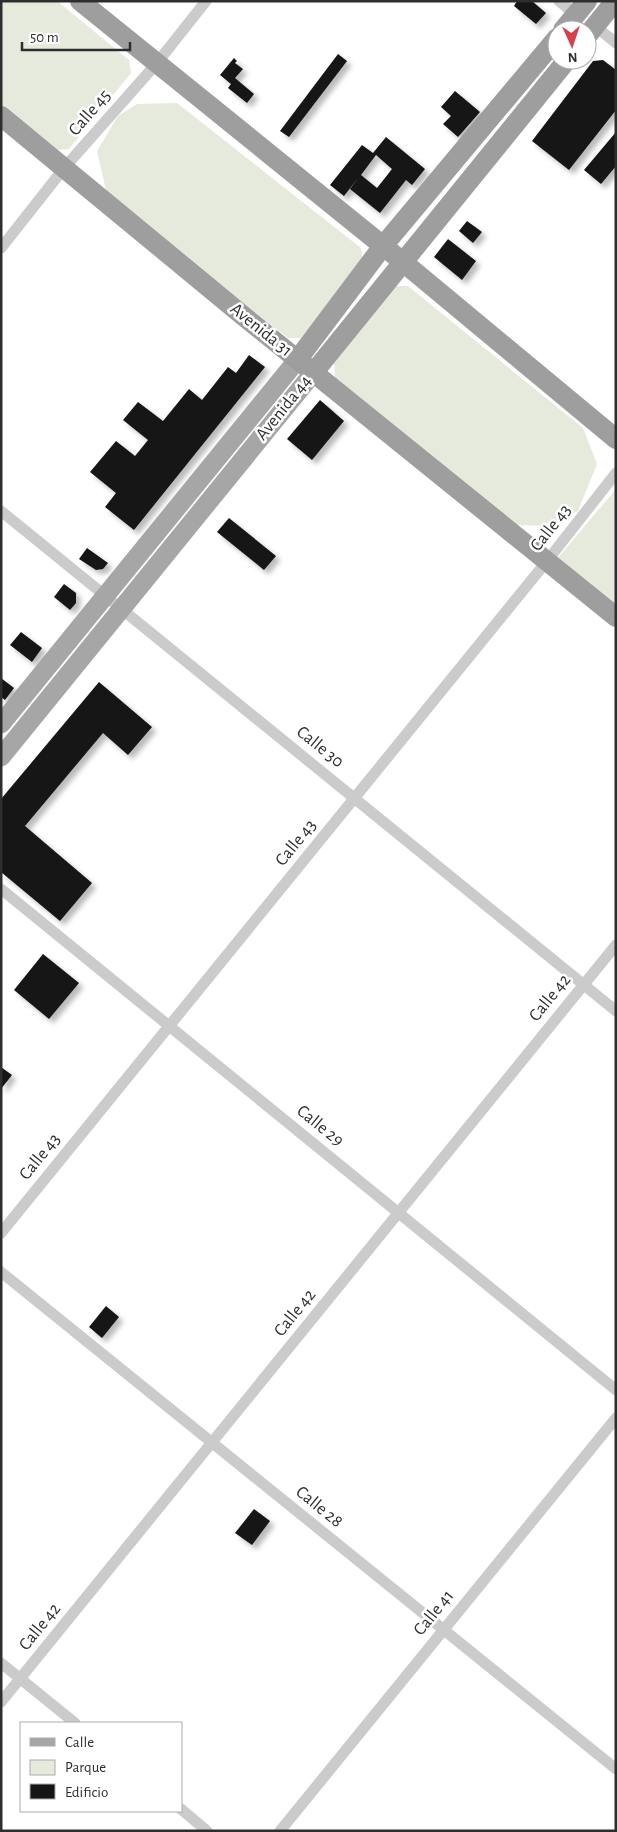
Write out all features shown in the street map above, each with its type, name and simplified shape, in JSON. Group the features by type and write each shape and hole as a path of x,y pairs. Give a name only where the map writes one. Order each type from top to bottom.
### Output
{"highway":[{"path":"80,1 403,262 616,439"},
{"path":"597,24 615,1"},
{"name":"Avenida 44","path":"298,359 383,246 547,50"},
{"name":"Avenida 44","path":"314,372 559,70"},
{"name":"Avenida 31","path":"1,116 616,617"}],"main road":[{"name":"Avenida 44","path":"1,724 298,359"},
{"name":"Avenida 44","path":"1,757 314,372"}],"street":[{"name":"Calle 45","path":"1,248 65,168 157,63 206,1"},
{"path":"559,1 575,15"},
{"path":"597,34 616,43"},
{"name":"Calle 43","path":"1,1233 548,561 616,474"},
{"name":"Calle 30","path":"1,511 616,1011"},
{"name":"Calle 29","path":"1,890 616,1390"},
{"name":"Calle 42","path":"1,1702 616,945"},
{"name":"Calle 28","path":"1,1272 616,1769"},
{"name":"Calle 41","path":"280,1831 616,1418"},
{"path":"1,1663 74,1722"},
{"path":"182,1810 208,1831"}],"green space":[{"path":"1,1 57,1 129,60 131,73 69,149 58,150 1,105"},
{"path":"177,103 361,248 363,261 301,338 288,338 107,195 97,151 118,116 137,104"},
{"path":"396,286 408,286 583,428 597,464 578,511 545,526 516,525 335,378 334,361"},
{"path":"616,489 616,609 556,560"}],"building":[{"path":"517,1 532,1 546,13 536,24 514,6"},
{"path":"338,54 347,61 289,137 280,131"},
{"path":"234,58 237,61 235,63 243,69 235,78 254,94 247,103 228,88 231,84 220,75"},
{"path":"603,60 616,70 616,110 569,170 532,141 586,70 597,70 597,61"},
{"path":"455,91 480,112 458,137 443,124 451,116 441,107"},
{"path":"616,132 616,166 601,184 584,170"},
{"path":"386,137 425,169 412,185 406,180 380,213 350,189 358,178 344,196 330,185 362,145 373,153","holes":["376,155 392,169 377,188 361,175"]},
{"path":"467,221 482,232 473,243 459,231"},
{"path":"448,239 476,261 462,280 434,257"},
{"path":"249,355 265,367 134,530 105,507 116,493 90,472 116,441 135,456 148,440 123,420 138,402 163,421 189,389 202,400 228,367 236,373"},
{"path":"320,400 344,421 312,460 287,439"},
{"path":"229,518 276,556 264,570 217,532"},
{"path":"87,548 108,563 103,569 96,570 79,559"},
{"path":"64,584 76,593 76,603 70,610 54,597"},
{"path":"21,632 42,648 32,662 10,645"},
{"path":"1,678 14,688 5,700 1,697"},
{"path":"99,682 152,727 128,755 103,733 25,826 92,883 60,921 1,872 1,799"},
{"path":"43,954 79,983 49,1019 14,990"},
{"path":"1,1067 12,1075 1,1089"},
{"path":"106,1306 119,1317 102,1338 89,1327"},
{"path":"254,1509 270,1521 252,1545 235,1533"}]}
